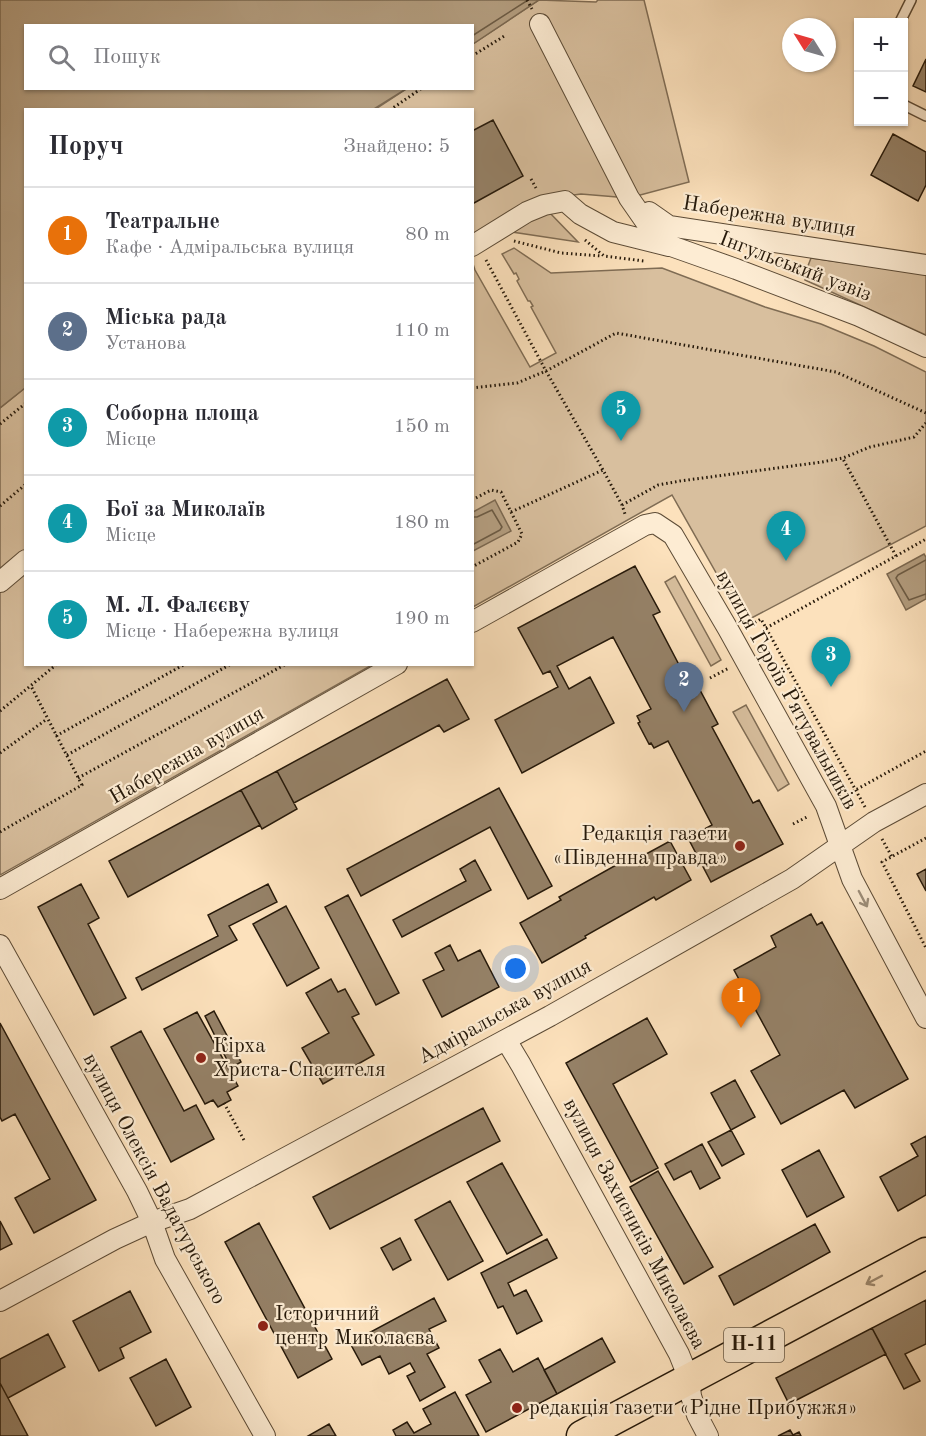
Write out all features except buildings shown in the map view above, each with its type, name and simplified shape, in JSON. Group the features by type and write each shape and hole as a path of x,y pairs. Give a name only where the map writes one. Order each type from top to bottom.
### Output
{"main road":[{"name":"Н-11","path":"582,1436 926,1253"}],"street":[{"name":"Набережна вулиця","path":"540,24 629,198 669,226 926,265"},
{"name":"Інгульський узвіз","path":"629,198 645,221 671,246 859,316 926,347"},
{"path":"474,245 527,212 544,205 565,201 580,214 613,232 671,246"},
{"name":"вулиця Героїв Рятувальників","path":"632,531 655,523 673,535 829,812 852,879 926,1018"},
{"path":"474,621 632,531"},
{"path":"0,582 24,562"},
{"name":"Набережна вулиця","path":"0,890 393,666"},
{"name":"Адміральська вулиця","path":"0,1301 115,1239 152,1222 190,1209 506,1040 792,879 874,822 926,794"},
{"name":"вулиця Олексія Вадатурського","path":"0,945 137,1191 152,1222 165,1259 265,1436"},
{"name":"вулиця Захисників Миколаєва","path":"506,1040 679,1354 689,1380 697,1415 708,1436"}],"lane":[{"path":"902,18 911,0"},
{"path":"908,107 926,116"}],"path":[{"path":"474,55 506,35"},
{"path":"393,108 419,90"},
{"path":"508,240 561,253 604,256"},
{"path":"488,262 546,371 622,505 632,531"},
{"path":"474,388 517,383 546,371 616,333 836,372 926,413"},
{"path":"0,424 24,405"},
{"path":"622,505 658,485 843,458 870,447 914,437 926,423"},
{"path":"843,458 896,556"},
{"path":"511,512 603,470"},
{"path":"0,506 24,486"},
{"path":"474,499 491,490 501,492 522,534 518,542 474,566"},
{"path":"766,628 926,539"},
{"path":"0,711 55,666"},
{"path":"56,736 180,666"},
{"path":"67,755 227,666"},
{"path":"78,778 282,666"},
{"path":"0,832 82,784 31,686"},
{"path":"0,753 47,719"},
{"path":"855,790 926,751"},
{"path":"926,838 882,862 926,948"},
{"path":"224,1103 245,1142"}],"shaded area":[{"path":"539,0 596,2 598,0 644,0 689,182 629,198 581,194 537,200 474,240 474,108 377,108 404,90 474,90 474,43"},
{"path":"548,211 578,242 512,232"},
{"path":"514,248 551,273 662,268 765,307 821,324 874,346 926,372 926,526 744,622 672,495 474,606 474,267 530,367 556,353 531,307 533,306 517,281 519,279 516,273 514,274 502,254"},
{"path":"811,258 926,274 926,335 805,280"},
{"path":"24,389 24,666 370,666 0,875 0,408"},
{"path":"675,576 721,660 711,666 665,582"},
{"path":"746,705 789,784 778,791 733,712"}],"water":[{"path":"0,0 539,0 474,43 474,24 24,24 24,90 404,90 376,108 24,108 24,389 0,408"},
{"path":"495,500 511,531 474,550 474,511"},
{"path":"924,554 926,557 926,599 906,610 887,574"}],"place":[{"name":"М. Л. Фалєєву","path":"621,441"},
{"name":"Бої за Миколаїв","path":"786,561"},
{"name":"Соборна площа","path":"831,687"},
{"name":"Міська рада","path":"684,712"},
{"name":"Редакція газети «Південна правда»","path":"740,846"},
{"name":"Театральне","path":"741,1028"},
{"name":"Кірха Христа-Спасителя","path":"201,1058"},
{"name":"Історичний центр Миколаєва","path":"263,1326"},
{"name":"редакція газети «Рідне Прибужжя»","path":"517,1408"}]}
